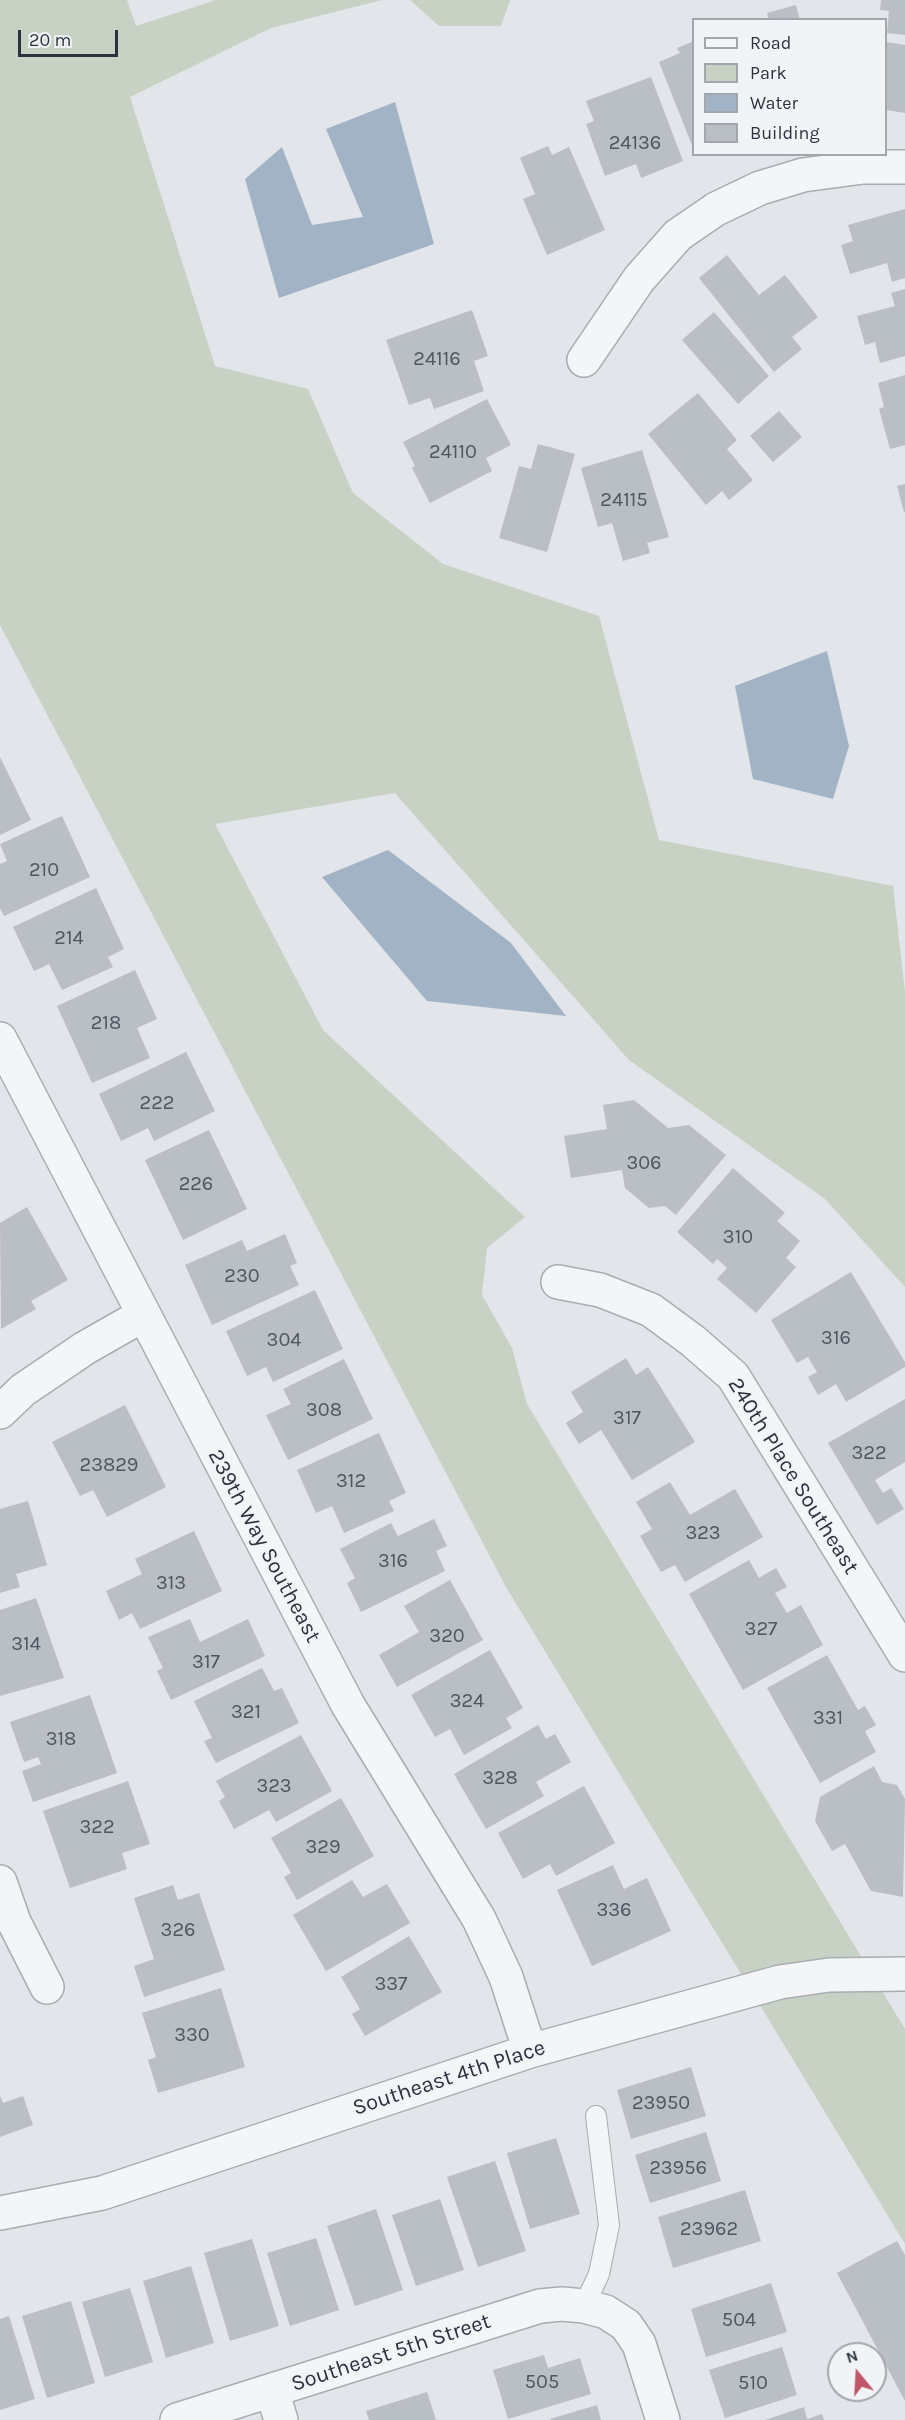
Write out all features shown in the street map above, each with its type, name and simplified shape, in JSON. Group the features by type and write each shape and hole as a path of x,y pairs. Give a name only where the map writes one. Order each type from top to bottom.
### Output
{"street":[{"path":"584,360 639,279 678,235 716,209 760,188 803,175 863,167 905,167"},
{"name":"239th Way Southeast","path":"0,1039 142,1315 348,1705 478,1919 506,1977 530,2051"},
{"name":"240th Place Southeast","path":"558,1282 600,1290 651,1310 693,1341 733,1376 905,1655"},
{"path":"0,1412 23,1390 85,1348 142,1315"},
{"path":"0,1882 14,1922 47,1987"},
{"name":"Southeast 4th Place","path":"0,2213 102,2193 530,2051 780,1982 829,1975 905,1974"},
{"name":"Southeast 5th Street","path":"177,2420 277,2406 540,2306 562,2304 595,2309"},
{"path":"595,2309 626,2325 639,2343 663,2420"}],"lane":[{"path":"595,2309 599,2274 609,2225 596,2116"}],"green space":[{"path":"0,0 127,0 136,26 216,0 382,0 271,28 130,97 215,366 308,389 353,493 443,564 599,616 659,840 893,886 905,992 905,1287 825,1199 629,1060 395,793 215,824 323,1030 525,1217 487,1248 482,1295 512,1348 527,1404 905,2029 905,2244 506,1587 0,625"},
{"path":"410,0 510,0 501,26 439,26"}],"water":[{"path":"395,102 434,244 279,298 245,179 282,147 312,225 363,217 326,129"},
{"path":"827,651 849,746 833,799 753,779 735,686"},
{"path":"388,850 511,943 566,1016 427,1001 322,877"}],"building":[{"path":"881,0 905,0 905,35 887,33 889,11 880,10"},
{"path":"796,5 799,18 768,18 767,13"},
{"path":"692,42 692,145 659,62 680,53 677,48"},
{"path":"887,42 905,45 905,113 887,110"},
{"path":"651,77 683,161 641,178 636,164 605,176 586,124 594,121 586,101"},
{"path":"548,146 552,155 569,147 605,230 547,255 523,199 535,194 520,158"},
{"path":"905,209 905,278 892,282 887,263 850,274 841,245 853,241 848,225"},
{"path":"727,255 759,295 785,275 818,317 792,337 802,349 774,372 699,278"},
{"path":"905,289 905,356 880,363 875,342 865,345 857,316 895,306 891,293"},
{"path":"472,310 488,356 474,361 484,391 434,409 430,398 409,405 386,340"},
{"path":"714,312 769,376 738,404 682,340"},
{"path":"905,375 905,445 890,449 879,409 884,407 878,383"},
{"path":"698,393 737,440 727,449 753,480 729,500 722,491 706,505 648,434"},
{"path":"487,399 511,445 486,458 492,471 430,503 412,468 415,466 403,442"},
{"path":"779,411 802,437 773,462 750,436"},
{"path":"538,444 575,454 547,552 499,538 519,466 531,469"},
{"path":"642,450 669,537 647,543 650,553 623,561 612,523 598,527 581,468"},
{"path":"905,484 905,512 904,512 897,486"},
{"path":"0,757 31,820 0,835"},
{"path":"62,816 90,877 4,916 0,908 0,864 7,861 0,844"},
{"path":"96,888 124,949 108,957 113,967 62,990 49,964 34,971 13,927"},
{"path":"135,970 157,1019 137,1028 150,1058 92,1083 57,1006"},
{"path":"186,1052 215,1111 154,1141 148,1128 121,1141 99,1094"},
{"path":"634,1100 668,1128 689,1125 726,1155 676,1215 665,1206 649,1208 625,1188 622,1170 571,1178 564,1136 607,1129 603,1105"},
{"path":"209,1130 247,1209 183,1240 145,1160"},
{"path":"733,1168 785,1213 777,1221 800,1241 786,1258 796,1267 756,1313 717,1279 727,1268 717,1259 713,1264 677,1232"},
{"path":"27,1207 68,1280 31,1301 36,1309 1,1329 0,1223"},
{"path":"285,1234 297,1263 290,1266 299,1285 212,1325 185,1265 242,1240 247,1251"},
{"path":"851,1272 905,1362 905,1367 846,1402 836,1384 818,1395 808,1377 817,1372 808,1357 797,1363 771,1320"},
{"path":"315,1290 343,1349 273,1382 266,1367 247,1376 226,1331"},
{"path":"626,1358 636,1375 648,1367 695,1442 632,1480 601,1430 579,1444 566,1423 583,1412 571,1392"},
{"path":"344,1359 373,1419 288,1460 266,1415 291,1404 283,1389"},
{"path":"905,1399 905,1462 875,1480 883,1493 891,1488 904,1509 877,1525 828,1443"},
{"path":"125,1405 166,1487 107,1517 93,1490 80,1496 52,1442"},
{"path":"379,1433 406,1493 389,1501 394,1511 344,1533 332,1506 316,1513 297,1470"},
{"path":"670,1482 690,1515 735,1489 763,1537 685,1582 675,1565 661,1572 640,1536 652,1529 636,1502"},
{"path":"28,1501 47,1565 16,1574 20,1587 0,1593 0,1509"},
{"path":"434,1519 447,1546 436,1551 445,1571 361,1612 347,1583 355,1578 340,1549 391,1523 398,1536"},
{"path":"194,1531 222,1591 140,1629 132,1613 119,1620 106,1591 142,1574 135,1559"},
{"path":"749,1560 759,1578 776,1568 787,1587 775,1593 787,1613 801,1605 823,1645 743,1690 689,1594"},
{"path":"450,1580 483,1640 397,1687 379,1655 419,1632 404,1606"},
{"path":"36,1598 64,1678 0,1696 0,1610"},
{"path":"190,1619 200,1642 248,1619 265,1656 171,1700 157,1671 163,1668 148,1637"},
{"path":"490,1650 523,1708 506,1718 512,1728 464,1755 450,1729 435,1737 411,1695"},
{"path":"827,1655 858,1710 865,1706 876,1725 865,1731 876,1752 820,1783 767,1688"},
{"path":"262,1668 274,1691 282,1688 299,1723 216,1763 204,1741 212,1738 194,1701"},
{"path":"90,1695 117,1773 33,1802 22,1771 41,1764 38,1757 24,1762 10,1722"},
{"path":"538,1725 546,1739 555,1734 571,1762 536,1782 544,1796 486,1829 454,1774"},
{"path":"301,1735 332,1791 276,1822 269,1810 234,1829 219,1801 225,1797 216,1781"},
{"path":"874,1766 882,1782 897,1785 905,1799 903,1897 871,1891 845,1844 832,1851 815,1821 820,1797"},
{"path":"128,1781 150,1844 122,1853 127,1869 70,1888 43,1811"},
{"path":"584,1786 615,1843 556,1876 550,1864 523,1879 498,1833"},
{"path":"341,1798 374,1856 297,1900 284,1877 291,1873 271,1838"},
{"path":"613,1865 624,1889 647,1878 671,1931 592,1966 557,1890"},
{"path":"352,1880 363,1897 387,1884 410,1923 326,1971 293,1915"},
{"path":"173,1885 178,1900 199,1893 225,1970 144,1997 134,1966 154,1959 134,1898"},
{"path":"409,1936 442,1992 365,2036 352,2014 360,2009 341,1977"},
{"path":"221,1988 245,2067 158,2093 148,2060 156,2057 142,2013"},
{"path":"691,2067 706,2116 631,2139 617,2090"},
{"path":"0,2096 3,2103 23,2096 33,2125 0,2137"},
{"path":"706,2132 721,2181 650,2203 635,2155"},
{"path":"556,2138 580,2214 530,2229 507,2153"},
{"path":"495,2161 526,2251 478,2267 447,2177"},
{"path":"745,2190 761,2241 673,2268 658,2217"},
{"path":"440,2199 464,2270 416,2286 392,2215"},
{"path":"376,2209 403,2290 355,2306 327,2226"},
{"path":"316,2238 339,2310 290,2326 267,2253"},
{"path":"252,2239 279,2326 230,2341 204,2253"},
{"path":"897,2241 905,2255 905,2401 887,2367 887,2342 874,2342 837,2273"},
{"path":"191,2266 214,2343 166,2358 143,2281"},
{"path":"771,2283 787,2332 706,2357 691,2309"},
{"path":"130,2288 153,2362 105,2377 82,2302"},
{"path":"71,2301 95,2383 47,2398 22,2316"},
{"path":"9,2316 35,2399 0,2410 0,2319"},
{"path":"782,2347 797,2395 725,2418 709,2370"},
{"path":"544,2355 548,2368 580,2358 591,2394 508,2419 493,2370"},
{"path":"427,2392 436,2420 369,2420 366,2411"},
{"path":"597,2405 601,2420 550,2419"},
{"path":"804,2407 807,2419 822,2414 824,2420 765,2420"}]}
